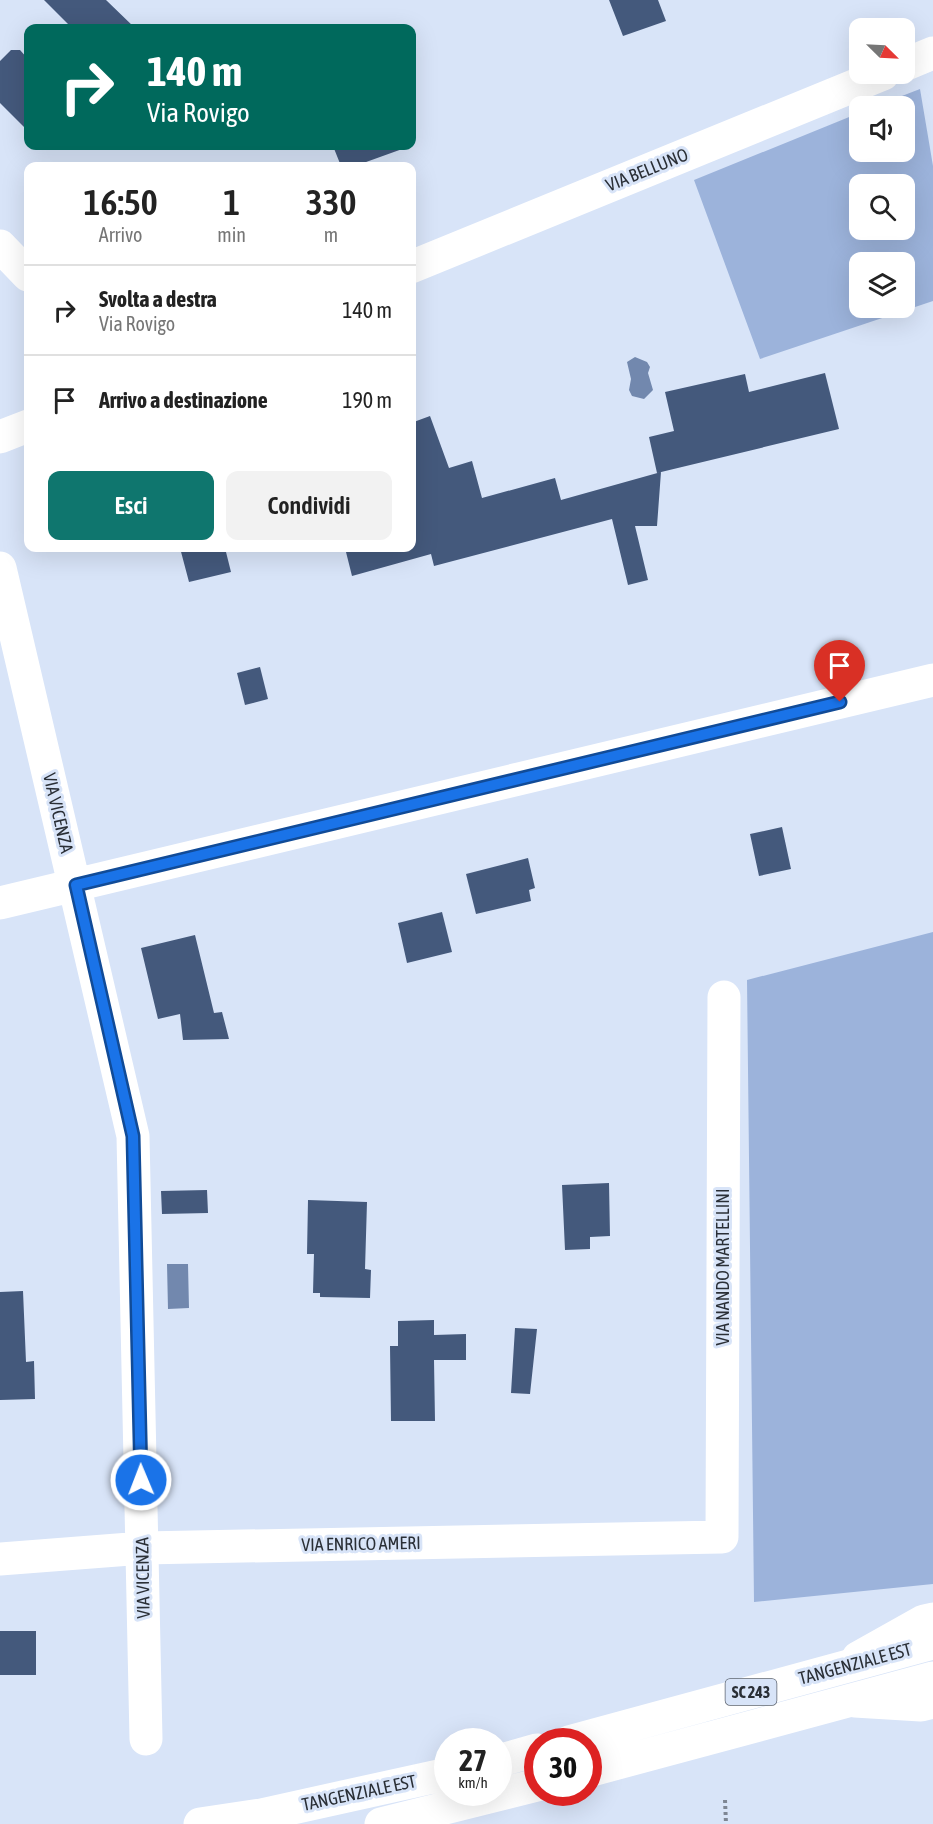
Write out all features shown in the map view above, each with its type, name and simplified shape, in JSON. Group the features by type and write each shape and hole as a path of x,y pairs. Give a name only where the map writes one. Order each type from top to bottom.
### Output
{"main road":[{"path":"915,60 933,53"},
{"name":"VIA BELLUNO","path":"416,265 859,84"},
{"path":"0,246 24,271"},
{"path":"0,437 24,428"},
{"name":"VIA VICENZA","path":"0,568 133,1136 146,1739"},
{"path":"0,903 933,680"},
{"name":"VIA NANDO MARTELLINI","path":"722,1537 724,997"},
{"name":"VIA ENRICO AMERI","path":"0,1559 142,1548 722,1537"},
{"path":"838,1668 933,1618"},
{"name":"TANGENZIALE EST","path":"602,1733 933,1643"},
{"name":"TANGENZIALE EST","path":"602,1767 933,1678"},
{"path":"848,1701 921,1705 933,1702"},
{"name":"TANGENZIALE EST","path":"201,1824 261,1815 434,1777"},
{"name":"TANGENZIALE EST","path":"381,1824 524,1788"}],"path":[{"path":"725,1800 726,1824"}],"shaded area":[{"path":"920,89 933,166 933,301 915,307 915,252 849,252 849,318 882,318 760,359 694,180 849,117 849,162 915,162 915,96 902,96"},
{"path":"635,357 647,362 650,367 648,373 653,390 644,399 632,396 629,390 631,379 627,362"},
{"path":"933,932 933,1584 754,1602 747,980"},
{"path":"167,1264 188,1264 189,1308 168,1309"}],"building":[{"path":"44,0 106,0 131,24 68,24"},
{"path":"609,0 658,0 666,21 623,36"},
{"path":"11,50 20,50 24,54 24,127 0,103 0,61"},
{"path":"335,150 399,150 366,162 339,162"},
{"path":"825,373 839,429 657,473 649,437 674,431 665,392 745,374 749,392"},
{"path":"430,416 449,468 472,461 482,498 555,478 561,500 661,472 657,526 635,526 648,580 628,585 612,519 434,566 431,554 352,576 346,552 416,552 416,421"},
{"path":"181,552 226,552 231,572 189,582"},
{"path":"260,667 268,699 245,705 237,673"},
{"path":"782,827 791,869 759,876 750,834"},
{"path":"528,858 535,888 529,890 531,901 476,914 466,874"},
{"path":"442,912 452,952 407,963 398,923"},
{"path":"195,935 214,1013 222,1012 229,1039 183,1040 180,1014 158,1019 141,948"},
{"path":"609,1183 610,1236 590,1237 590,1249 565,1250 562,1185"},
{"path":"207,1190 208,1213 162,1214 161,1191"},
{"path":"308,1200 367,1202 365,1269 371,1270 370,1298 320,1297 320,1293 313,1293 314,1254 307,1254"},
{"path":"23,1291 26,1362 34,1361 35,1399 0,1400 0,1292"},
{"path":"434,1320 434,1335 466,1334 466,1360 434,1360 435,1421 391,1421 390,1346 398,1346 398,1321"},
{"path":"515,1328 537,1329 530,1394 511,1393"},
{"path":"0,1631 36,1631 36,1675 0,1675"}],"route":[{"path":"141,1480 133,1136 76,885 840,702"}]}
